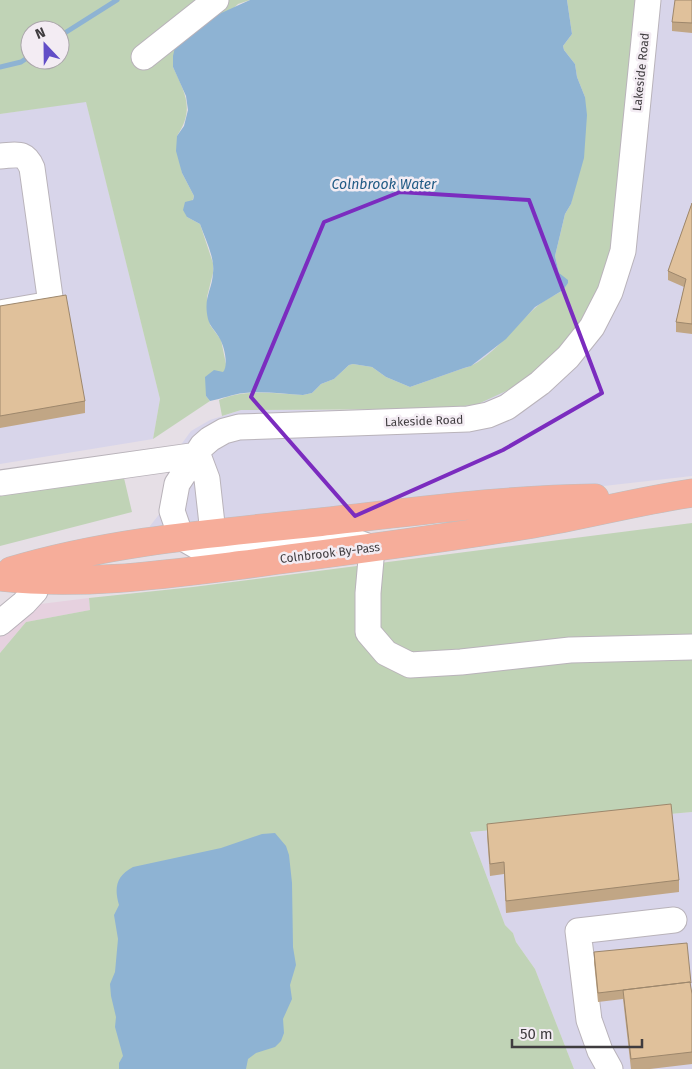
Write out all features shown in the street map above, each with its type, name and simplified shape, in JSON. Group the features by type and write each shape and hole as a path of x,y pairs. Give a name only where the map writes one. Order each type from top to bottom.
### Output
{"highway":[{"name":"Colnbrook By-Pass","path":"0,575 35,572 104,579 181,572 372,548 533,524 657,498 692,493"},
{"name":"Colnbrook By-Pass","path":"35,572 109,549 529,500 657,498"}],"lane":[{"path":"144,57 216,0"},
{"name":"Lakeside Road","path":"198,540 172,512 174,498 182,476 198,455 202,446 224,431 239,427 468,419 507,407 540,383 568,358 592,328 610,292 622,251 648,0"},
{"path":"0,156 20,154 28,159 32,168 52,304 0,313"},
{"path":"0,483 198,455 207,479 198,540 181,572"},
{"path":"198,540 340,536 372,548 368,593 368,632 386,653 410,665 461,662 570,650 692,647"},
{"path":"0,623 24,604 35,591 35,572"},
{"path":"610,1069 600,1051 589,1020 578,931 674,920"}],"highlighted area":[{"path":"400,192 529,200 602,393 503,450 355,516 251,397 324,222"}],"shaded area":[{"path":"639,0 692,0 692,476 146,531 161,512 180,446 191,431 210,420 241,410 390,410 613,232"},
{"path":"86,101 160,399 153,439 0,464 0,114"},
{"path":"89,598 90,610 26,622 0,653 0,609"},
{"path":"692,812 692,1069 574,1069 535,969 516,942 513,933 505,925 470,832"}],"green space":[{"path":"0,0 250,0 238,4 173,67 184,93 187,109 186,117 177,136 182,173 194,196 187,217 200,224 213,263 213,273 207,297 210,325 221,340 226,369 206,396 210,401 153,439 160,399 86,102 0,114"},
{"path":"567,0 639,0 609,264 587,318 550,360 515,387 478,404 443,409 241,410 222,416 219,400 229,396 250,393 303,395 312,393 321,384 334,379 349,365 353,364 372,367 386,377 410,387 473,365 501,343 537,306 563,290 555,256 565,214 571,204 585,97 577,77 575,64 563,46 572,34"},
{"path":"120,461 132,512 0,546 0,476"},
{"path":"692,523 692,812 470,832 505,925 513,933 516,942 535,969 574,1069 0,1069 0,653 26,622 90,610 89,598 193,587"}],"water":[{"name":"Colnbrook Water","path":"250,0 567,0 572,34 563,46 575,64 577,77 585,97 587,115 584,158 571,204 565,214 555,256 559,273 568,280 568,283 563,290 535,307 506,339 471,366 410,387 386,377 372,367 353,364 349,365 334,379 321,384 312,393 303,395 251,392 210,401 206,396 205,377 214,370 223,372 226,360 222,342 209,322 207,311 207,300 213,273 211,254 200,224 187,217 183,210 185,202 193,200 194,196 182,173 176,151 177,136 184,126 188,110 186,96 173,67 173,56 175,47 208,19"},
{"path":"275,833 286,846 289,855 292,883 293,947 296,965 290,985 292,999 283,1019 284,1033 281,1041 275,1047 256,1053 248,1059 246,1069 119,1069 119,1063 123,1056 115,1027 116,1017 110,984 115,972 118,939 114,915 119,905 117,888 120,878 133,867 221,848 262,834"}],"building":[{"path":"675,0 692,0 692,23 672,22"},
{"path":"692,203 692,324 676,322 686,279 668,271"},
{"path":"66,295 85,401 0,416 0,306"},
{"path":"671,804 679,880 506,901 504,862 490,864 487,824"},
{"path":"687,943 691,983 598,993 594,952"},
{"path":"690,982 692,994 692,1052 631,1059 623,990"}],"waterway":[{"path":"70,30 117,0"},
{"path":"0,67 20,62"}]}
